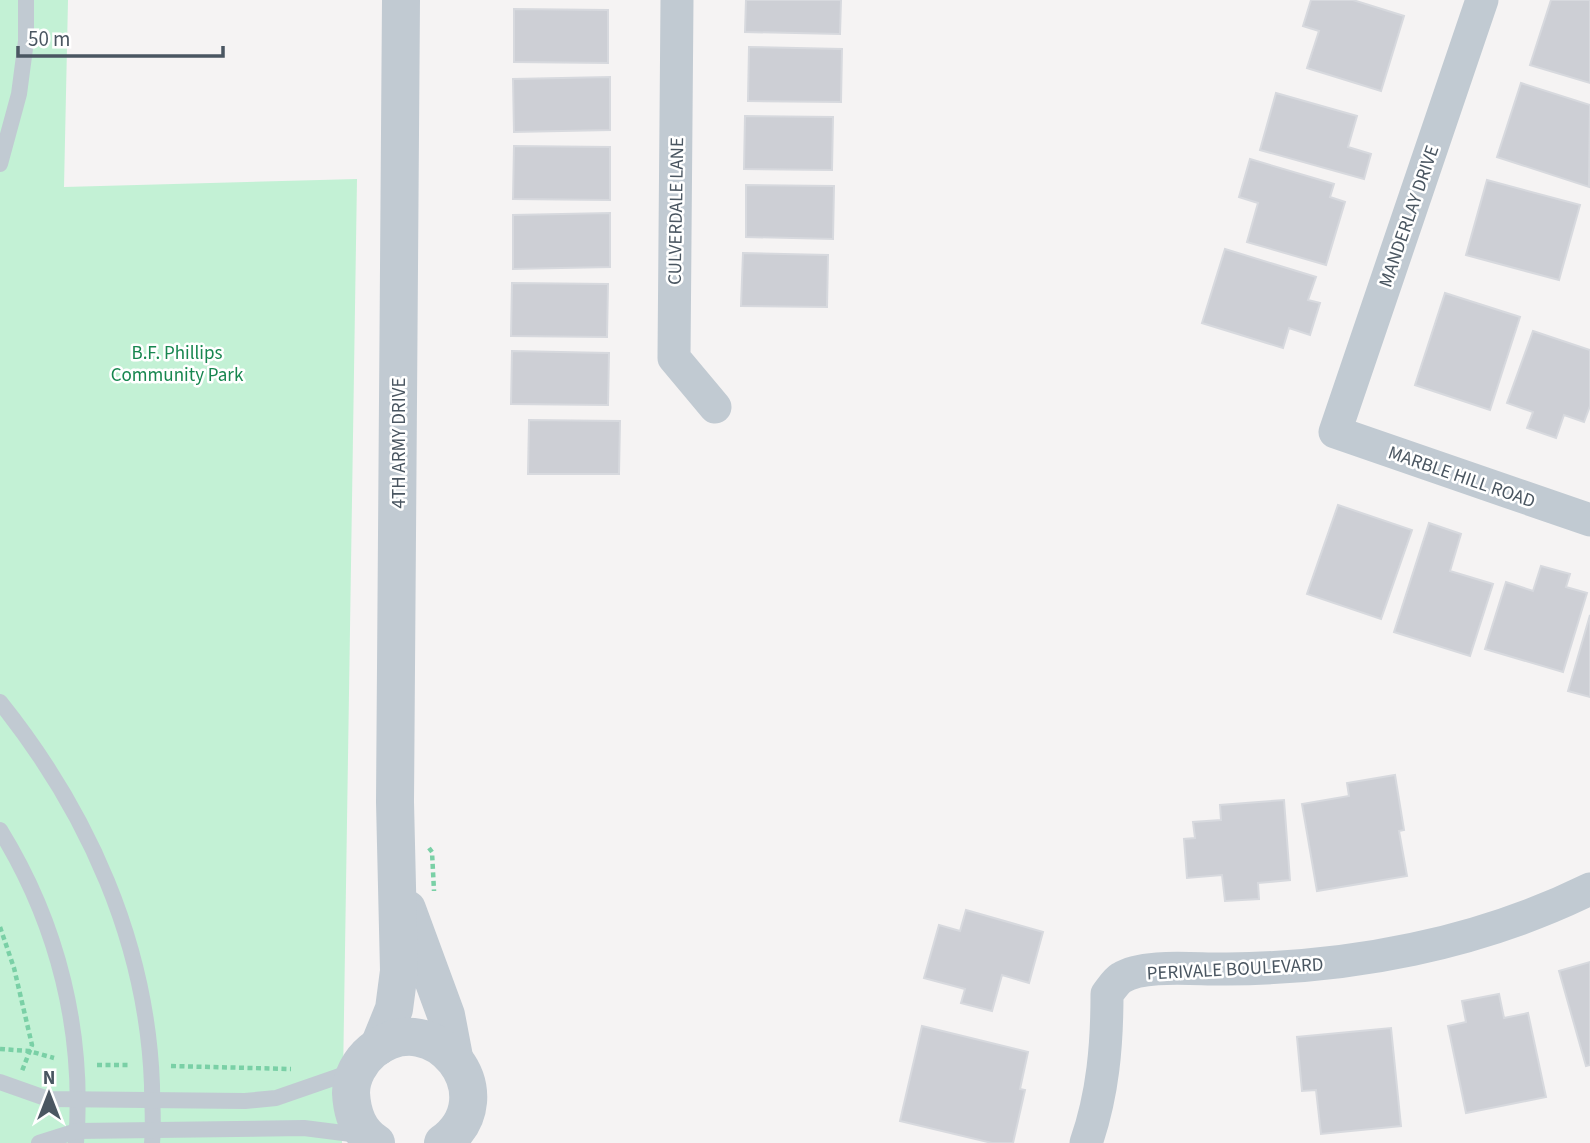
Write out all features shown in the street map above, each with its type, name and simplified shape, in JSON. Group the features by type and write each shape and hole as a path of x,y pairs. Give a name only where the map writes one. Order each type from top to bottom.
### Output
{"street":[{"name":"4TH ARMY DRIVE","path":"372,1141 357,1122 351,1105 351,1087 394,1009 397,986 395,792 401,0"},
{"name":"CULVERDALE LANE","path":"677,0 674,358 716,407"},
{"name":"MANDERLAY DRIVE","path":"1335,432 1482,0"},
{"name":"MARBLE HILL ROAD","path":"1335,432 1590,520"},
{"name":"4TH ARMY DRIVE","path":"398,886 446,1015 454,1057 468,1088 467,1106 461,1123 443,1143"},
{"name":"PERIVALE BOULEVARD","path":"1086,1143 1102,1081 1107,993 1121,978 1150,969 1279,968 1379,956 1477,932 1531,914 1590,888"},
{"path":"368,1058 393,1039 410,1037 441,1046 454,1057"}],"lane":[{"path":"0,164 21,85 26,41 26,0"},
{"path":"0,702 54,775 100,861 118,908 144,1006 151,1056 153,1136"},
{"path":"0,830 16,856 39,907 63,977 74,1032 76,1137"},
{"path":"0,1082 42,1098 245,1101 276,1098 368,1058"},
{"path":"39,1143 76,1137 303,1128 327,1129 372,1141"}],"path":[{"path":"0,927 24,1006 32,1045 16,1087"},
{"path":"0,1049 29,1051"},
{"path":"294,1069 298,1090"}],"green space":[{"name":"B.F. Phillips Community Park","path":"0,0 68,0 64,187 357,179 342,1143 0,1143"}],"building":[{"path":"746,0 841,0 840,34 745,32"},
{"path":"1311,0 1353,0 1404,16 1381,91 1307,68 1319,31 1303,26"},
{"path":"1551,0 1590,0 1590,83 1530,65"},
{"path":"514,9 608,10 608,63 514,62"},
{"path":"749,47 842,49 841,102 748,101"},
{"path":"610,77 610,130 514,132 513,79"},
{"path":"1521,83 1590,105 1589,187 1497,157"},
{"path":"1276,93 1357,116 1348,147 1371,154 1364,179 1260,150"},
{"path":"745,116 833,117 832,170 744,169"},
{"path":"514,146 610,147 610,200 513,199"},
{"path":"1250,159 1334,184 1330,197 1345,202 1326,265 1247,242 1258,203 1239,197"},
{"path":"1487,180 1580,205 1559,280 1466,255"},
{"path":"746,185 834,186 833,239 746,237"},
{"path":"610,213 610,267 513,269 513,215"},
{"path":"1225,249 1316,277 1308,300 1320,303 1310,335 1289,328 1283,348 1202,323"},
{"path":"743,253 828,255 827,307 741,306"},
{"path":"512,283 608,284 607,337 511,336"},
{"path":"1445,293 1520,317 1490,410 1415,385"},
{"path":"1533,331 1590,350 1590,406 1584,422 1564,415 1556,438 1527,428 1533,412 1507,403"},
{"path":"512,351 609,353 608,405 511,404"},
{"path":"529,420 620,421 619,474 528,474"},
{"path":"1338,505 1412,530 1381,619 1307,594"},
{"path":"1429,523 1461,534 1450,571 1493,584 1470,656 1394,632"},
{"path":"1541,566 1570,574 1566,587 1587,593 1563,672 1485,649 1506,582 1533,591"},
{"path":"1590,615 1590,697 1568,691"},
{"path":"1395,775 1404,830 1399,831 1407,876 1317,891 1302,804 1349,796 1347,783"},
{"path":"1284,800 1290,880 1258,883 1259,899 1225,901 1222,875 1187,878 1184,839 1195,838 1193,822 1221,820 1220,805"},
{"path":"966,910 1043,932 1029,983 1002,975 992,1011 961,1003 965,989 924,978 939,925 960,931"},
{"path":"1590,962 1590,1065 1586,1066 1559,971"},
{"path":"1499,994 1504,1018 1528,1013 1546,1097 1466,1113 1448,1026 1466,1022 1462,1001"},
{"path":"922,1026 1028,1052 1020,1089 1025,1090 1013,1143 992,1143 900,1121"},
{"path":"1391,1028 1401,1126 1321,1134 1316,1090 1302,1091 1297,1037"}]}
